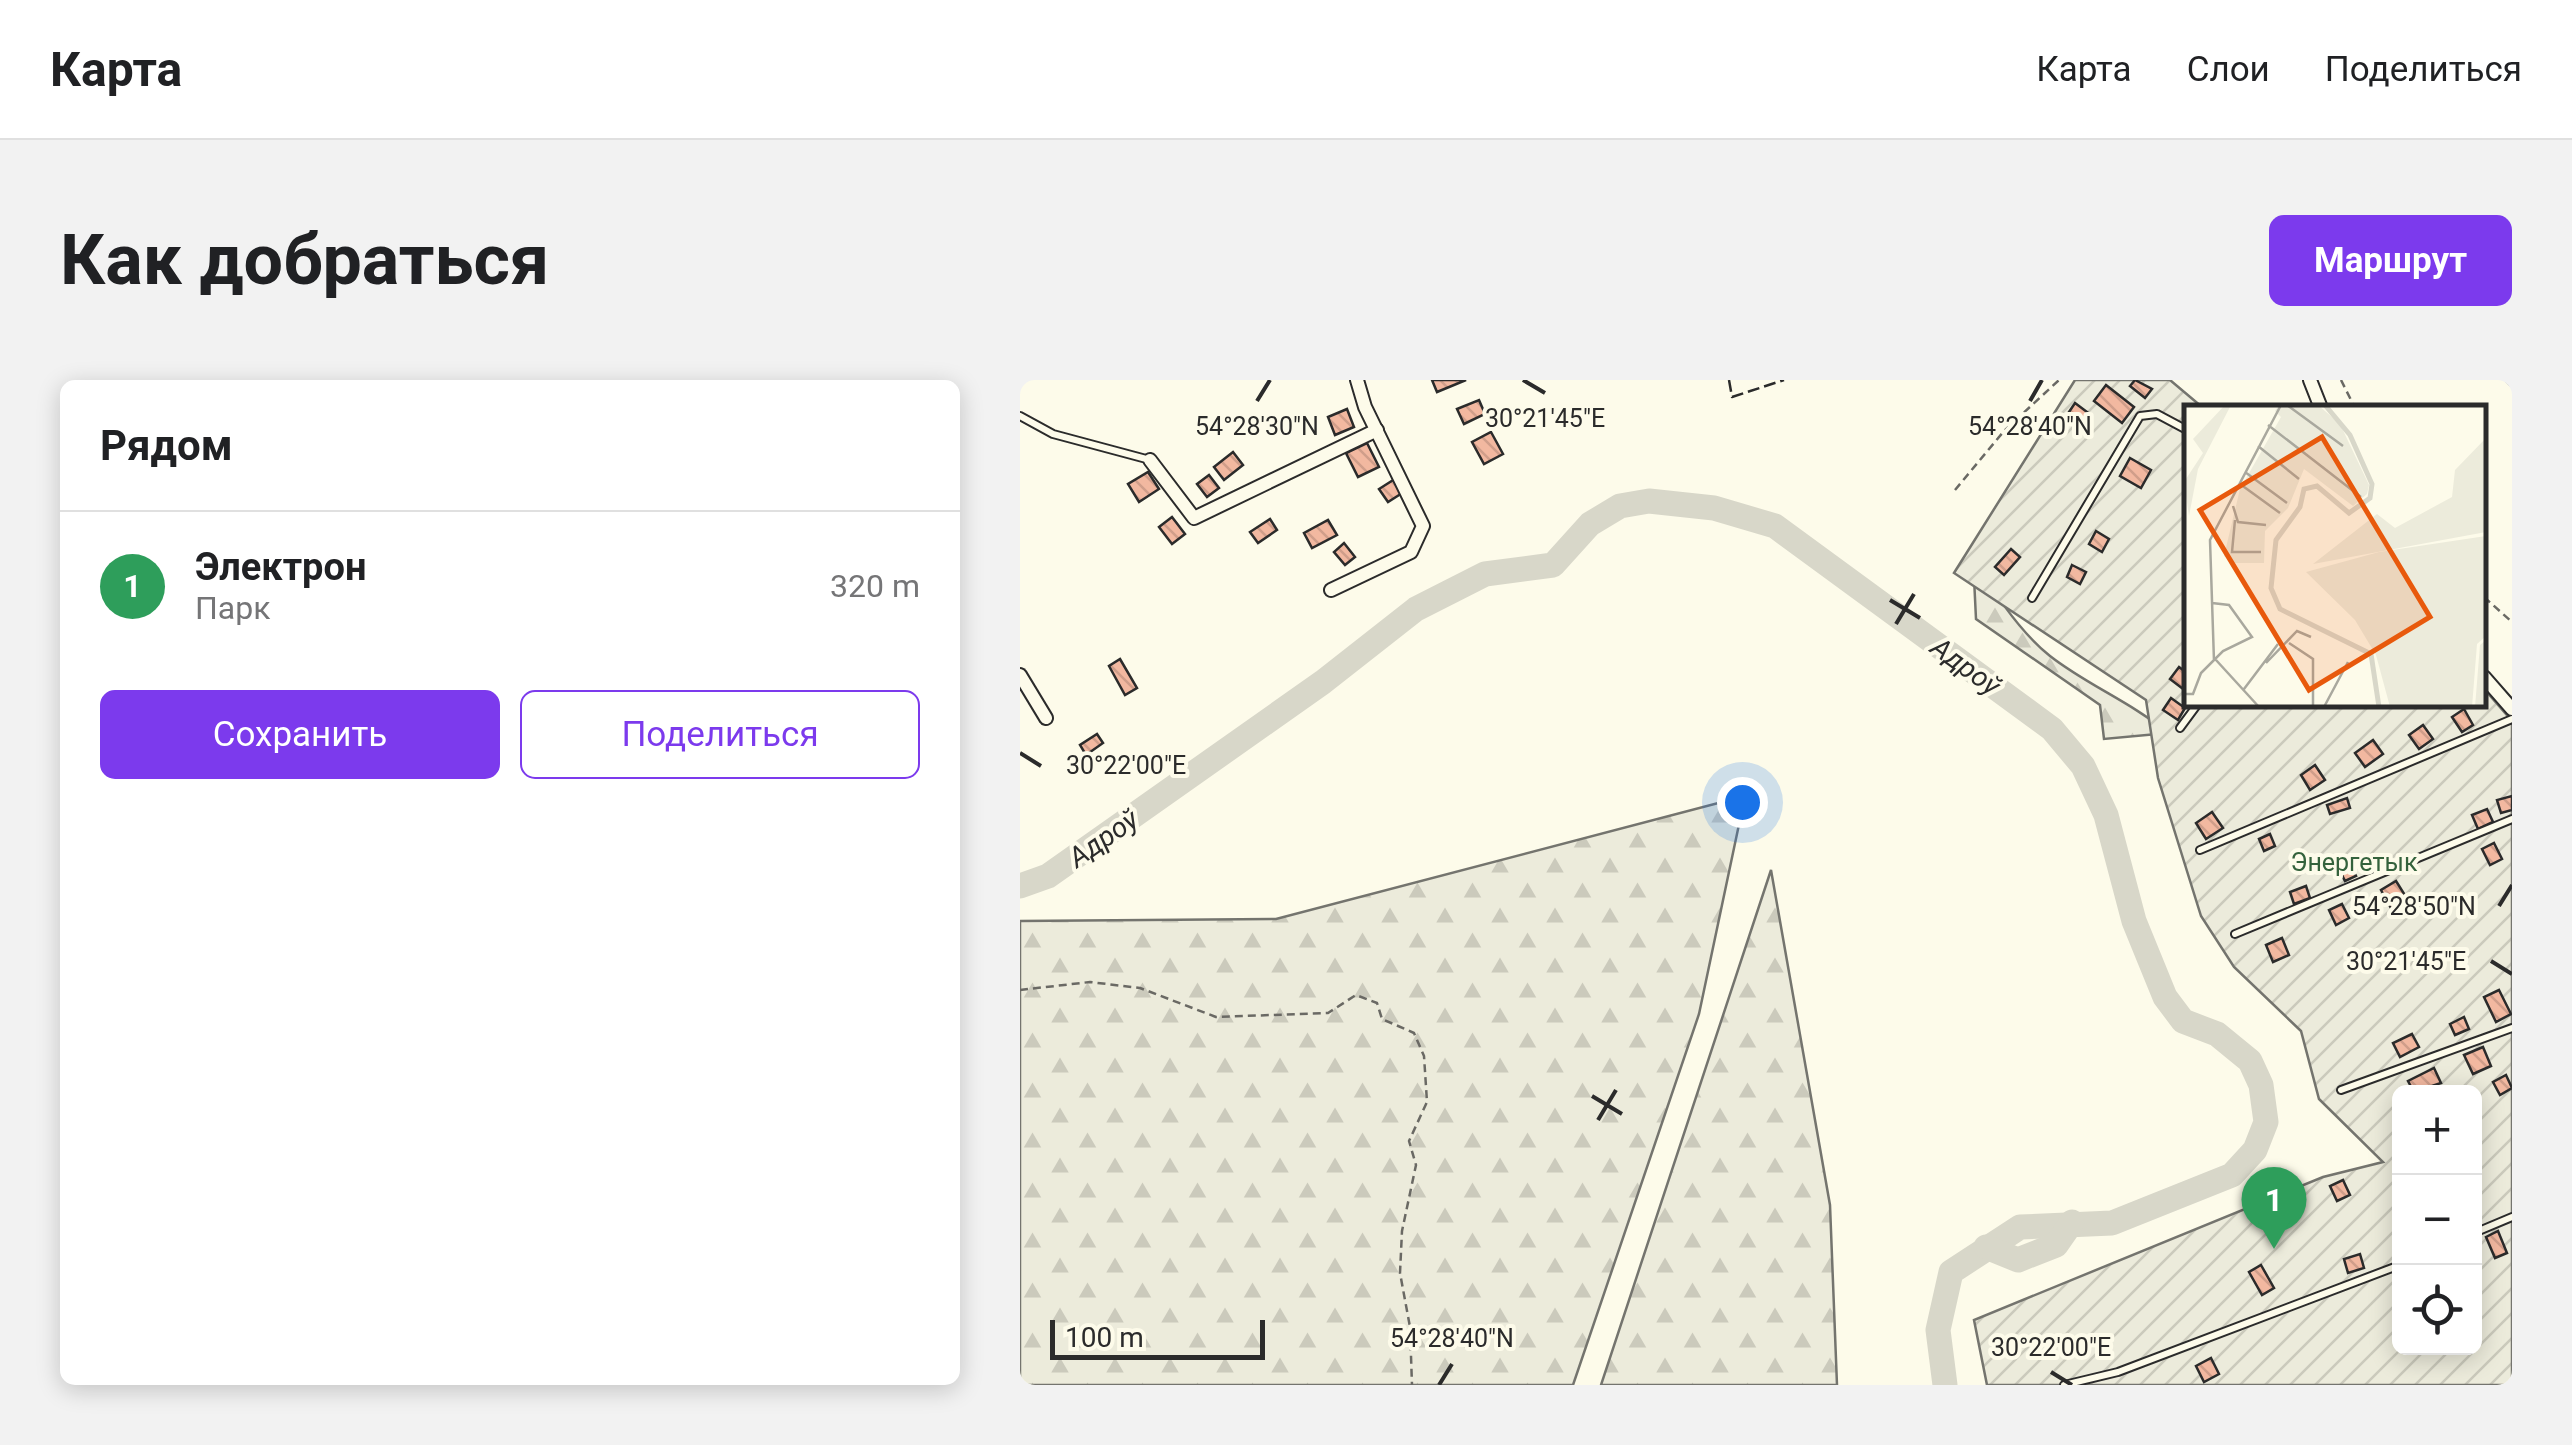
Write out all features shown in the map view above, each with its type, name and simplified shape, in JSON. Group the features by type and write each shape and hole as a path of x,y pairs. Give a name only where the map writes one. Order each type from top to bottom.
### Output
{"street":[{"path":"1331,590 1411,552 1423,526 1358,380"},
{"path":"2310,380 2320,405"},
{"path":"1150,460 1194,518 1378,430"},
{"path":"1020,675 1046,718"},
{"path":"2487,680 2512,709"}],"lane":[{"path":"2032,598 2140,416 2157,414 2184,428"},
{"path":"1020,416 1053,434 1150,460"},
{"path":"2180,728 2194,708"},
{"path":"2200,850 2512,719"},
{"path":"2235,934 2512,819"},
{"path":"2341,1090 2512,1028"},
{"path":"2482,1230 2512,1217"},
{"path":"2064,1385 2172,1352 2397,1265"}],"path":[{"path":"1955,490 2004,431 2059,380"},
{"path":"2342,380 2354,405"},
{"path":"2487,600 2512,622"},
{"path":"1020,987 1028,990 1090,982 1140,988 1216,1017 1328,1013 1350,998 1366,996 1378,1003 1382,1019 1414,1033 1424,1056 1427,1102 1410,1141 1416,1165 1400,1245 1412,1385"}],"green space":[{"name":"Энергетык","path":"2075,380 2170,380 2200,405 2184,405 2184,708 2487,708 2487,692 2512,721 2512,1385 1987,1385 1974,1320 2323,1177 2383,1162 2319,1099 2301,1031 2234,967 2201,916 2158,778 2146,700 1954,573"},
{"path":"1973,557 2007,610 2039,646 2168,733 2104,739 2100,705 1976,619"},
{"path":"1745,796 1699,1014 1573,1385 1020,1385 1020,921 1276,919"},
{"path":"1771,870 1830,1205 1837,1385 1601,1385"}],"building":[{"path":"1432,380 1466,380 1437,392"},
{"path":"2135,380 2152,389 2145,398 2130,386"},
{"path":"2106,385 2134,407 2122,423 2094,401"},
{"path":"1479,400 1485,414 1464,424 1457,409"},
{"path":"2075,403 2091,415 2083,426 2067,415"},
{"path":"1347,409 1354,427 1335,435 1328,417"},
{"path":"1491,432 1503,454 1484,464 1472,442"},
{"path":"1367,443 1379,467 1358,477 1346,453"},
{"path":"1233,452 1243,465 1224,480 1214,467"},
{"path":"2130,458 2151,470 2141,488 2120,476"},
{"path":"1148,472 1159,489 1139,502 1128,484"},
{"path":"1209,475 1219,488 1207,497 1197,484"},
{"path":"1398,477 1407,490 1388,502 1379,489"},
{"path":"1172,517 1185,534 1172,544 1159,527"},
{"path":"1270,519 1277,530 1258,543 1250,532"},
{"path":"1328,520 1337,535 1312,548 1304,533"},
{"path":"2096,531 2109,539 2102,552 2089,544"},
{"path":"1344,543 1355,557 1345,565 1334,552"},
{"path":"2011,549 2020,557 2004,575 1995,567"},
{"path":"2072,565 2086,572 2080,584 2067,577"},
{"path":"1120,659 1137,688 1125,695 1109,666"},
{"path":"2179,667 2184,671 2184,690 2170,679"},
{"path":"2171,698 2185,708 2178,720 2163,710"},
{"path":"2464,709 2473,725 2462,732 2452,717"},
{"path":"2423,725 2433,739 2419,749 2409,735"},
{"path":"1097,734 1103,743 1086,755 1080,745"},
{"path":"2373,740 2383,754 2365,767 2355,753"},
{"path":"2315,765 2325,780 2310,790 2301,775"},
{"path":"2512,796 2512,810 2501,813 2497,800"},
{"path":"2347,798 2350,808 2330,814 2327,805"},
{"path":"2487,809 2493,822 2478,829 2472,815"},
{"path":"2212,812 2223,828 2206,839 2196,823"},
{"path":"2270,834 2275,846 2264,851 2259,839"},
{"path":"2494,843 2502,859 2490,865 2482,849"},
{"path":"2348,860 2356,876 2345,881 2337,865"},
{"path":"2396,881 2408,900 2392,910 2381,890"},
{"path":"2306,886 2310,898 2294,904 2290,892"},
{"path":"2342,904 2349,918 2336,925 2329,910"},
{"path":"2282,938 2289,955 2273,962 2266,945"},
{"path":"2499,990 2511,1014 2496,1022 2484,997"},
{"path":"2464,1017 2469,1029 2455,1035 2450,1024"},
{"path":"2412,1034 2419,1047 2400,1057 2393,1043"},
{"path":"2483,1047 2491,1066 2473,1074 2464,1055"},
{"path":"2434,1068 2441,1083 2410,1085 2408,1081"},
{"path":"2506,1075 2512,1088 2500,1095 2493,1082"},
{"path":"2343,1180 2350,1195 2337,1201 2330,1186"},
{"path":"2498,1231 2507,1253 2495,1258 2486,1237"},
{"path":"2360,1254 2364,1268 2348,1273 2344,1259"},
{"path":"2261,1265 2274,1288 2262,1295 2249,1272"},
{"path":"2211,1358 2219,1374 2204,1382 2196,1366"}],"waterway":[{"name":"Адроў","path":"1020,886 1048,876 1323,682 1416,609 1485,574 1553,565 1590,524 1620,506 1649,501 1714,508 1775,526 2052,729 2083,766 2106,815 2134,921 2165,997 2183,1021 2217,1034 2250,1061 2261,1085 2266,1122 2255,1150 2232,1175 2112,1223 2020,1227 1951,1272 1938,1330 1945,1385"},
{"path":"1986,1247 2018,1260 2056,1245 2072,1222"}],"railway":[{"path":"2509,380 2512,383"}],"fence":[{"path":"1729,380 1732,397 1784,380"}],"place":[{"name":"Электрон","path":"2274,1249"}]}
